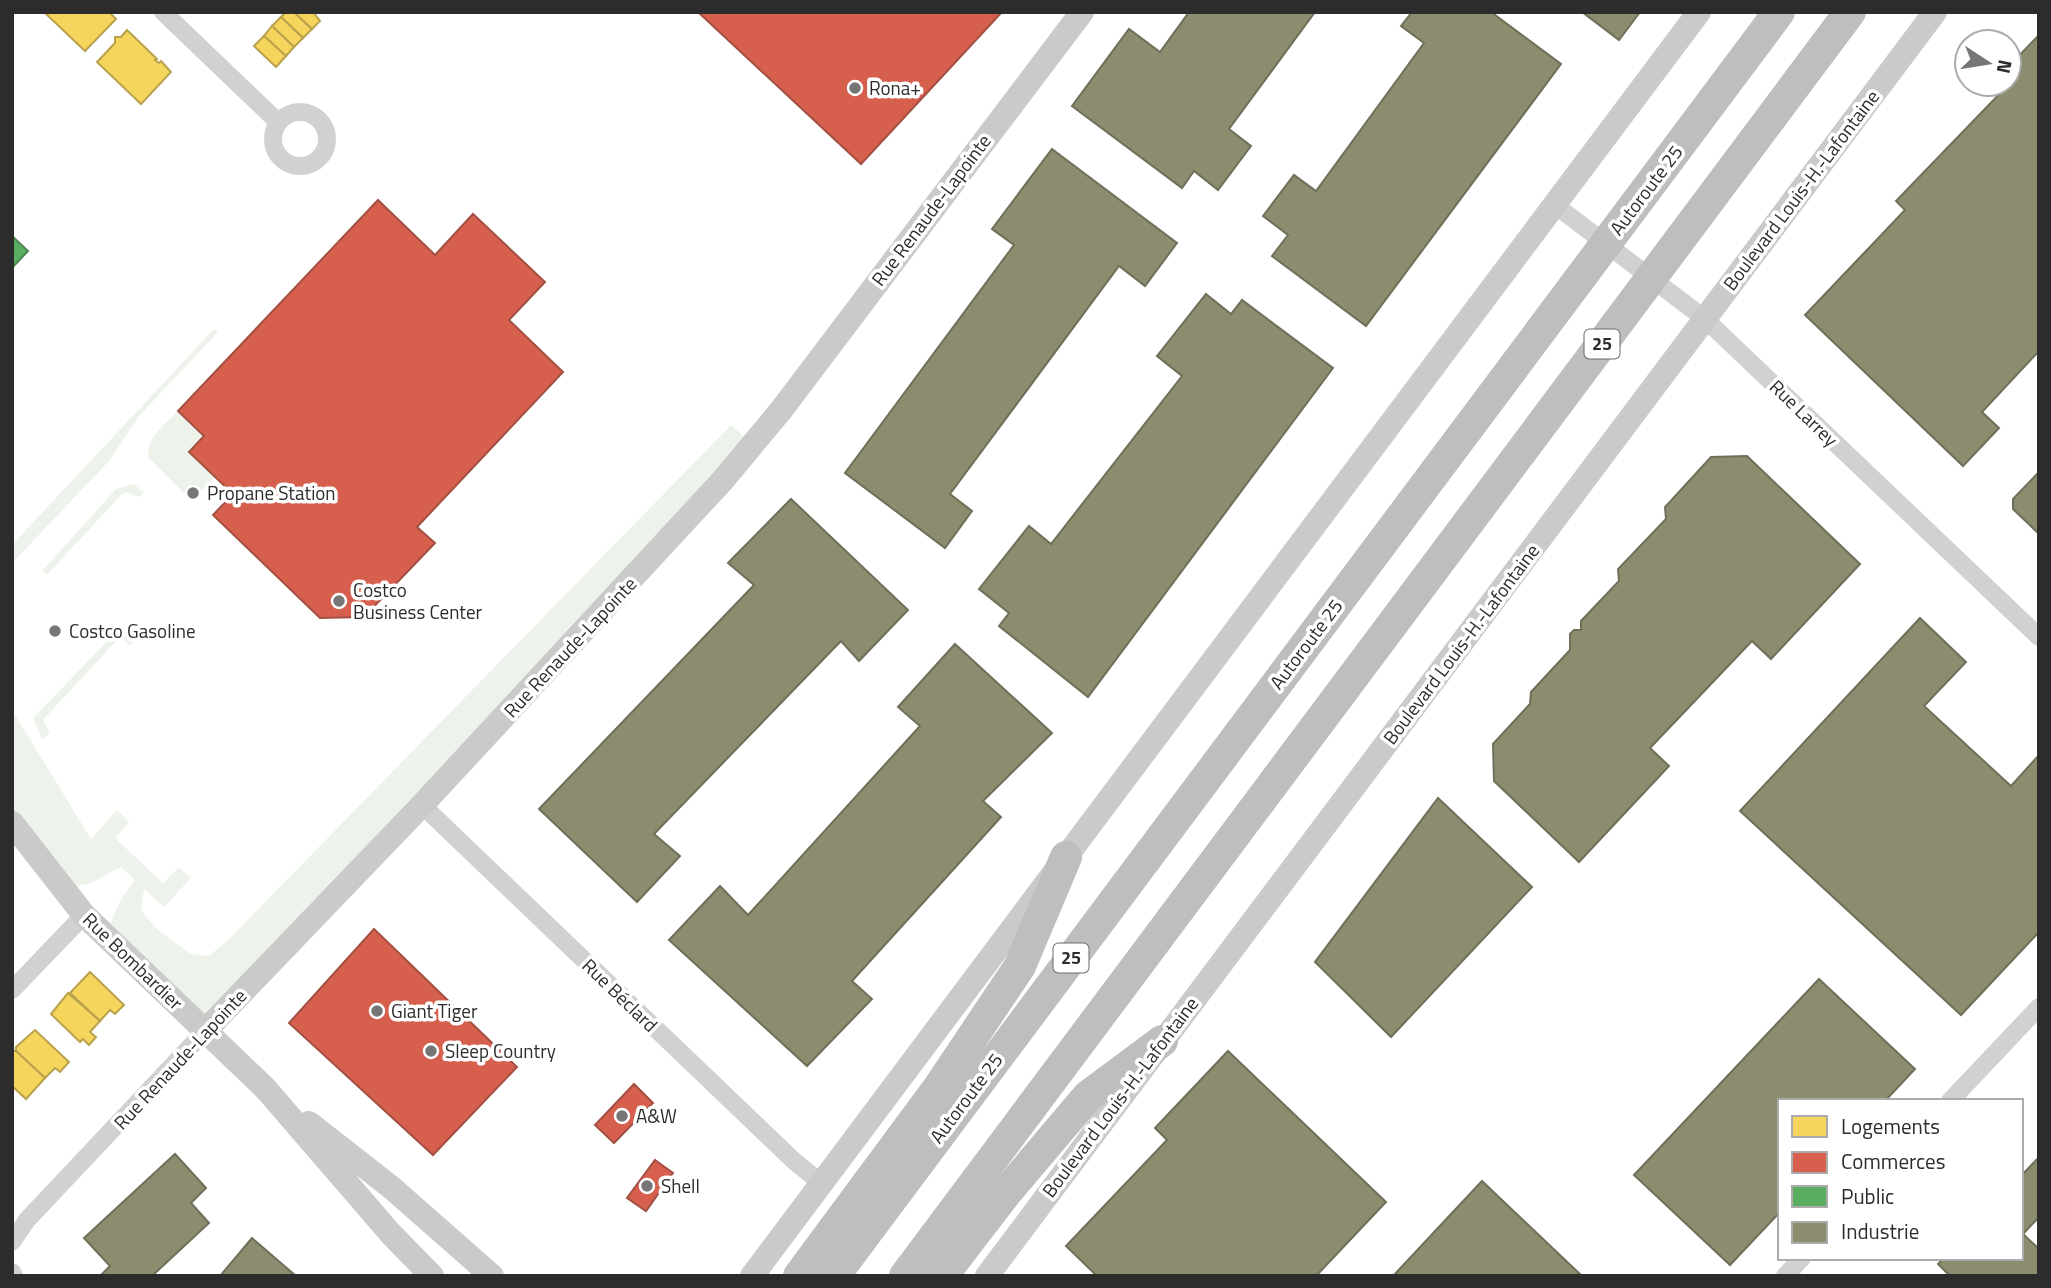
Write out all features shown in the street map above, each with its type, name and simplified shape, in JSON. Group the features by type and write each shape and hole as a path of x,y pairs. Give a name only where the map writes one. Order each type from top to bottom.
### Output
{"highway":[{"name":"Autoroute 25","path":"834,1276 1779,12"},
{"name":"25","path":"905,1276 1850,12"},
{"path":"799,1276 939,1087 1020,966 1066,857"},
{"path":"943,1276 1005,1194 1088,1096 1162,1041"}],"main road":[{"name":"Rue Renaude-Lapointe","path":"206,1030 422,805 723,480 782,409 1082,12"},
{"path":"752,1276 1699,12"},
{"name":"Boulevard Louis-H.-Lafontaine","path":"987,1276 1935,12"},
{"name":"Rue Bombardier","path":"12,823 84,915 265,1088 391,1234 432,1276"},
{"name":"Rue Bombardier","path":"265,1088 392,1188 492,1276"}],"street":[{"path":"163,12 278,122"},
{"name":"Rue Larrey","path":"1555,205 1704,319 2039,637"},
{"name":"Rue Béclard","path":"422,805 793,1160 821,1183"},
{"path":"12,990 84,915"},
{"path":"1952,1099 2039,1007"},
{"name":"Rue Renaude-Lapointe","path":"12,1242 27,1220 206,1030"},
{"path":"1785,1276 1800,1260"}],"shaded area":[{"path":"214,329 218,332 139,416 110,460 12,563 12,545"},
{"path":"178,411 204,436 189,453 215,477 192,501 148,457 154,437"},
{"path":"731,425 752,444 206,1030 105,936 120,901 135,880 121,867 89,884 62,888 12,820 12,710 91,839 117,810 129,822 115,838 163,883 179,867 191,878 164,907 144,889 141,908 159,931 191,954 209,956 228,940"},
{"path":"134,484 143,492 141,496 127,492 122,494 47,575 42,571 116,489"},
{"path":"121,627 135,641 130,646 120,637 43,720 50,734 42,739 33,718"}],"building: Logements":[{"path":"44,12 109,12 116,19 85,51"},
{"path":"286,12 294,12 312,29 303,38 281,17"},
{"path":"294,12 313,12 320,21 312,29"},
{"path":"281,17 303,38 294,47 272,26"},
{"path":"272,26 294,47 286,56 264,36"},
{"path":"127,30 157,59 155,60 159,63 161,61 171,72 141,104 97,62 115,43 115,37 121,37"},
{"path":"264,36 286,56 276,67 254,46"},
{"path":"90,972 124,1005 115,1014 110,1010 100,1021 70,993"},
{"path":"68,993 100,1021 90,1032 96,1037 89,1045 83,1039 80,1042 51,1014"},
{"path":"35,1030 69,1062 60,1072 55,1068 45,1078 16,1051 16,1047"},
{"path":"13,1051 45,1078 26,1099 12,1086"}],"building: Commerces":[{"name":"Rona+","path":"698,12 1002,12 861,164"},
{"path":"378,200 435,255 473,214 545,282 509,320 563,372 417,527 435,543 364,617 320,618 213,515 233,494 189,452 204,436 178,411"},
{"path":"374,929 517,1067 433,1155 289,1023"},
{"path":"634,1084 653,1103 614,1143 595,1125"},
{"path":"655,1160 673,1173 646,1211 627,1198"}],"building: Public":[{"path":"12,236 28,251 12,268"}],"building: Industrie":[{"path":"1189,12 1315,12 1229,129 1251,146 1218,190 1194,171 1182,188 1072,106 1129,29 1160,52"},
{"path":"1412,12 1491,12 1561,64 1366,326 1272,256 1288,235 1263,216 1294,175 1316,191 1424,43 1401,26"},
{"path":"1582,12 1640,12 1619,40"},
{"path":"2039,35 2039,351 1982,412 1999,428 1963,466 1805,315 1905,210 1896,201 1995,98 2023,98 2023,52"},
{"path":"1052,149 1177,243 1145,286 1119,266 950,494 972,511 945,548 845,473 1014,245 992,229"},
{"path":"1206,294 1231,314 1242,300 1333,368 1088,697 999,626 1009,613 979,589 1029,526 1051,544 1182,376 1157,356"},
{"path":"1747,456 1860,564 1771,659 1752,641 1650,748 1669,766 1579,862 1494,781 1493,744 1530,704 1531,692 1570,650 1570,634 1574,630 1581,630 1581,621 1619,581 1618,569 1666,519 1665,507 1711,457"},
{"path":"2039,472 2039,534 2013,509 2013,499"},
{"path":"791,499 908,610 859,661 841,641 654,834 680,856 637,902 539,809 754,585 728,563"},
{"path":"1920,618 1966,662 1924,706 2011,786 2039,755 2039,932 1961,1015 1740,811"},
{"path":"955,644 1052,733 983,801 1001,817 852,981 872,999 807,1066 669,940 720,886 748,915 920,726 898,707"},
{"path":"1438,798 1532,887 1391,1037 1315,962"},
{"path":"1819,979 1915,1069 1887,1099 1778,1099 1778,1214 1730,1265 1634,1175"},
{"path":"1228,1051 1386,1202 1316,1276 1097,1276 1066,1246 1167,1140 1155,1128"},
{"path":"175,1154 206,1188 191,1203 209,1223 152,1276 100,1276 110,1266 84,1238"},
{"path":"2039,1157 2039,1217 2023,1234 2023,1174"},
{"path":"1482,1181 1582,1276 1393,1276"},
{"path":"2023,1234 2039,1249 2039,1276 1950,1276 1938,1264 1942,1260 2023,1260"},
{"path":"252,1238 296,1276 220,1276"}],"place":[{"name":"Rona+","path":"855,88"},
{"name":"Propane Station","path":"193,493"},
{"name":"Costco Business Center","path":"339,601"},
{"name":"Costco Gasoline","path":"55,631"},
{"name":"Giant Tiger","path":"377,1011"},
{"name":"Sleep Country","path":"431,1051"},
{"name":"A&W","path":"622,1116"},
{"name":"Shell","path":"647,1186"}]}
